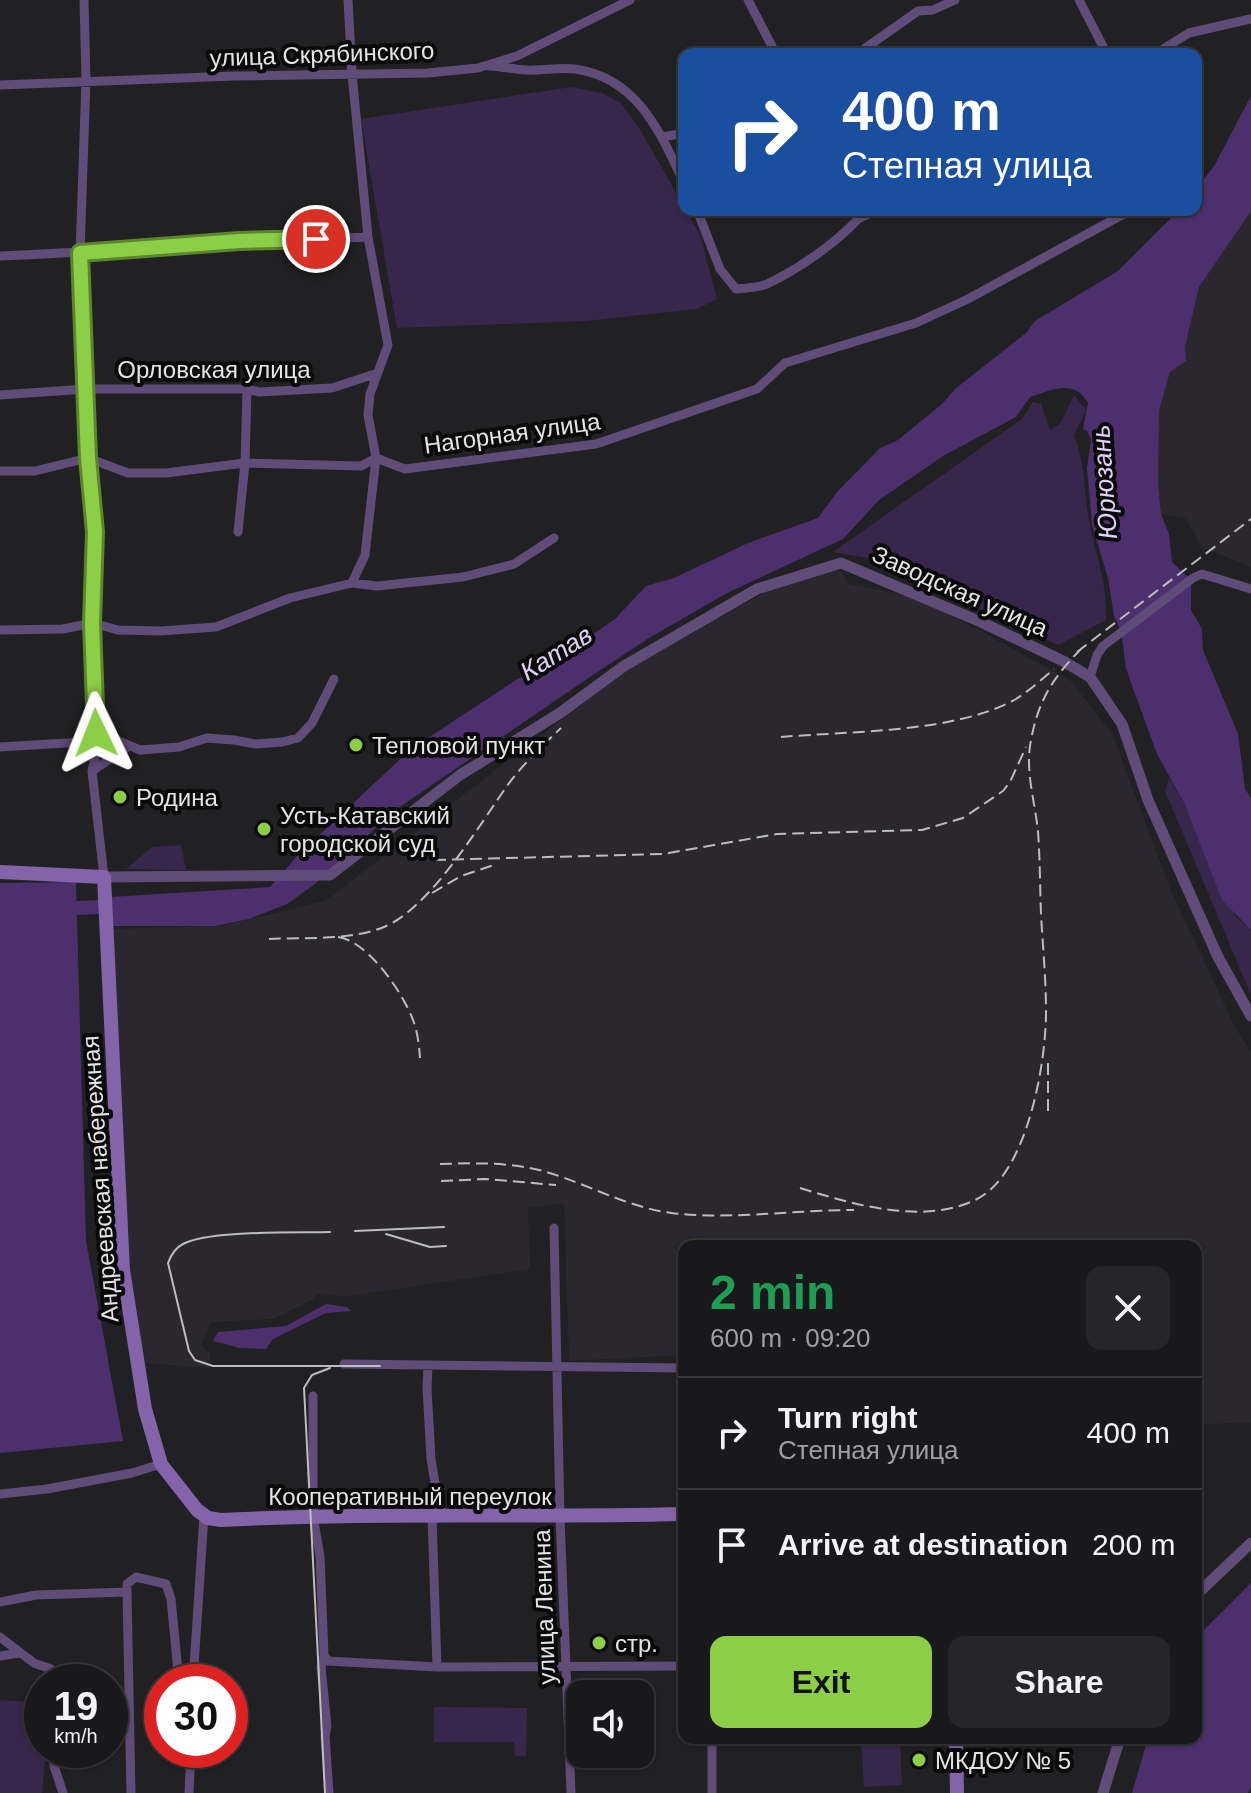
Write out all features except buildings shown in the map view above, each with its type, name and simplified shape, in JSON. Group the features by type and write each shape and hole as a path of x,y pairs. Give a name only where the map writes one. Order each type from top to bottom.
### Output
{"main road":[{"path":"0,872 104,877"},
{"name":"Андреевская набережная","path":"104,877 123,1270 145,1409 161,1464"},
{"path":"161,1464 204,1515"},
{"name":"Кооперативный переулок","path":"204,1515 221,1520 313,1516 678,1514"},
{"path":"956,1744 957,1793"}],"street":[{"path":"84,0 86,80 80,253 88,458 95,532 92,623 98,743 92,771 104,877"},
{"path":"348,0 368,237 388,345 372,382 368,415 376,458 365,555 352,583"},
{"name":"улица Скрябинского","path":"0,85 86,80 428,73 478,68 517,56 630,0"},
{"path":"748,0 773,48"},
{"path":"915,0 918,11"},
{"path":"866,48 918,11 933,10 955,0"},
{"path":"1079,0 1104,48"},
{"path":"1165,48 1189,33 1250,19"},
{"path":"478,68 573,68 599,74 631,93 648,112 678,170"},
{"path":"663,137 678,134"},
{"path":"699,216 720,269 736,289 764,286 844,234 856,216"},
{"name":"Нагорная улица","path":"88,458 128,473 181,472 245,463 361,466 376,458 405,469 609,441 757,389 785,363 916,323 968,299 1120,216"},
{"path":"0,256 239,241 368,237"},
{"name":"Орловская улица","path":"0,395 86,389 247,389 259,392 332,388 378,373"},
{"path":"238,532 245,463 247,389"},
{"path":"0,471 35,471 88,458"},
{"path":"0,630 63,629 92,623 118,630 216,627 290,598 352,583 377,586 463,577 514,564 554,538"},
{"name":"Заводская улица","path":"104,877 330,875 460,775 560,713 624,666 757,589 841,563 981,622 1090,677 1122,724 1148,800 1211,943 1251,1016"},
{"path":"1090,677 1103,646 1193,578 1202,574 1251,589"},
{"path":"0,747 116,740 140,750 179,747 207,738 256,744 298,738 312,723 334,679"},
{"path":"92,771 128,747"},
{"name":"улица Ленина","path":"554,1228 560,1517 571,1793"},
{"path":"344,1364 678,1368"},
{"path":"428,1365 431,1459 436,1489 432,1517 437,1667"},
{"path":"313,1396 313,1516 320,1556 324,1655 321,1667 329,1793"},
{"path":"0,1494 47,1489 132,1473 161,1464"},
{"path":"194,1664 204,1515"},
{"path":"1202,1589 1251,1543"},
{"path":"131,1793 127,1584 136,1577 166,1584 171,1599 177,1664"},
{"path":"0,1609 5,1601 36,1595 127,1592"},
{"path":"0,1637 37,1664"},
{"path":"0,1656 19,1653"},
{"path":"324,1655 328,1661 437,1667 678,1666"},
{"path":"712,1744 712,1793"},
{"path":"1103,1793 1118,1744"},
{"path":"55,1768 63,1793"},
{"path":"189,1793 190,1768"}],"shaded area":[{"path":"571,87 602,93 621,103 641,131 678,196 678,216 689,216 700,235 717,299 697,309 586,321 397,328 361,119"},
{"path":"1251,211 1251,567 1202,547 1185,518 1161,514 1158,483 1159,411 1170,372 1185,361 1185,347 1199,287"},
{"path":"1074,395 1086,410 1074,435 1103,580 1106,620 1058,645 868,558 833,552 1022,419 1033,402 1041,404 1050,430 1060,424"},
{"path":"835,570 843,573 849,584 917,597 1070,680 1112,733 1171,891 1235,1027 1251,1052 1251,1422 1202,1425 1202,1240 742,1240 687,1237 687,1240 678,1240 678,1355 569,1361 564,1204 528,1207 530,1269 343,1297 318,1293 313,1299 273,1319 211,1322 201,1346 210,1353 209,1368 142,1363 126,1287 111,929 220,926 325,901 622,673 773,588"},
{"path":"1169,778 1185,805 1236,917 1251,930 1251,995 1165,791"},
{"path":"181,845 186,870 126,869 152,847"},
{"path":"0,1700 24,1702 24,1768 44,1768 42,1793 0,1793"},
{"path":"434,1707 527,1708 526,1756 515,1756 514,1742 434,1742"},
{"path":"861,1744 900,1744 902,1785 864,1787"}],"water":[{"name":"Юрюзань","path":"1251,96 1251,211 1199,287 1185,347 1186,361 1170,372 1159,411 1158,483 1161,514 1169,534 1172,562 1191,580 1191,610 1202,629 1203,650 1238,734 1245,789 1251,798 1251,930 1222,900 1185,805 1157,754 1126,668 1121,631 1114,616 1108,578 1092,525 1087,468 1091,440 1083,429 1088,403 1082,395 1069,388 1030,397 1016,417 943,456 879,500 843,539 727,593 649,638 394,811 315,884 287,904 249,919 215,926 111,926 110,897 270,887 298,855 411,749 615,619 646,586 674,578 748,543 818,518 837,492 880,448 898,440 942,404 955,389 1026,333 1035,321 1118,271 1173,216 1202,216 1202,182 1214,166"},
{"path":"76,882 86,1241 123,1441 0,1453 0,883"},
{"path":"326,1304 347,1307 351,1311 326,1313 273,1339 266,1349 240,1348 213,1341 218,1332 286,1326"},
{"path":"1251,1583 1251,1788 1248,1793 1132,1793 1146,1744 1202,1744 1202,1632"}],"waterway":[{"name":"Катав","path":"59,909 118,906"}],"tram line":[{"path":"355,1231 444,1227"},
{"path":"330,1232 212,1236 178,1248 168,1263 189,1351 195,1360 213,1366 380,1366"},
{"path":"386,1234 430,1247 446,1246"},
{"path":"325,1793 304,1388 312,1375 330,1368"}],"railway":[{"path":"1077,652 1251,519"},
{"path":"800,1188 888,1210 934,1211 977,1199 994,1186 1009,1167 1030,1116 1045,1034 1046,988 1039,842 1030,778 1030,746 1037,716 1048,692 1083,647"},
{"path":"781,737 902,728 964,718 1016,699 1054,669"},
{"path":"269,939 356,934 384,927 401,917 419,903 452,865 513,778 561,728"},
{"path":"434,860 663,854 777,834 922,830 963,818 1003,791 1026,747"},
{"path":"432,893 461,876 494,865"},
{"path":"338,937 361,948 393,983 413,1020 420,1058"},
{"path":"1048,1063 1048,1111"},
{"path":"440,1164 530,1168 638,1206 671,1213 739,1215 854,1210"},
{"path":"441,1181 485,1179 556,1185"}],"place":[{"name":"Тепловой пункт","path":"356,745"},
{"name":"Родина","path":"120,797"},
{"name":"Усть-Катавский городской суд","path":"264,829"},
{"name":"стр.","path":"599,1643"},
{"name":"МКДОУ № 5","path":"919,1760"}],"route":[{"path":"96,733 92,623 95,532 88,458 80,253 239,241 316,239"}]}
